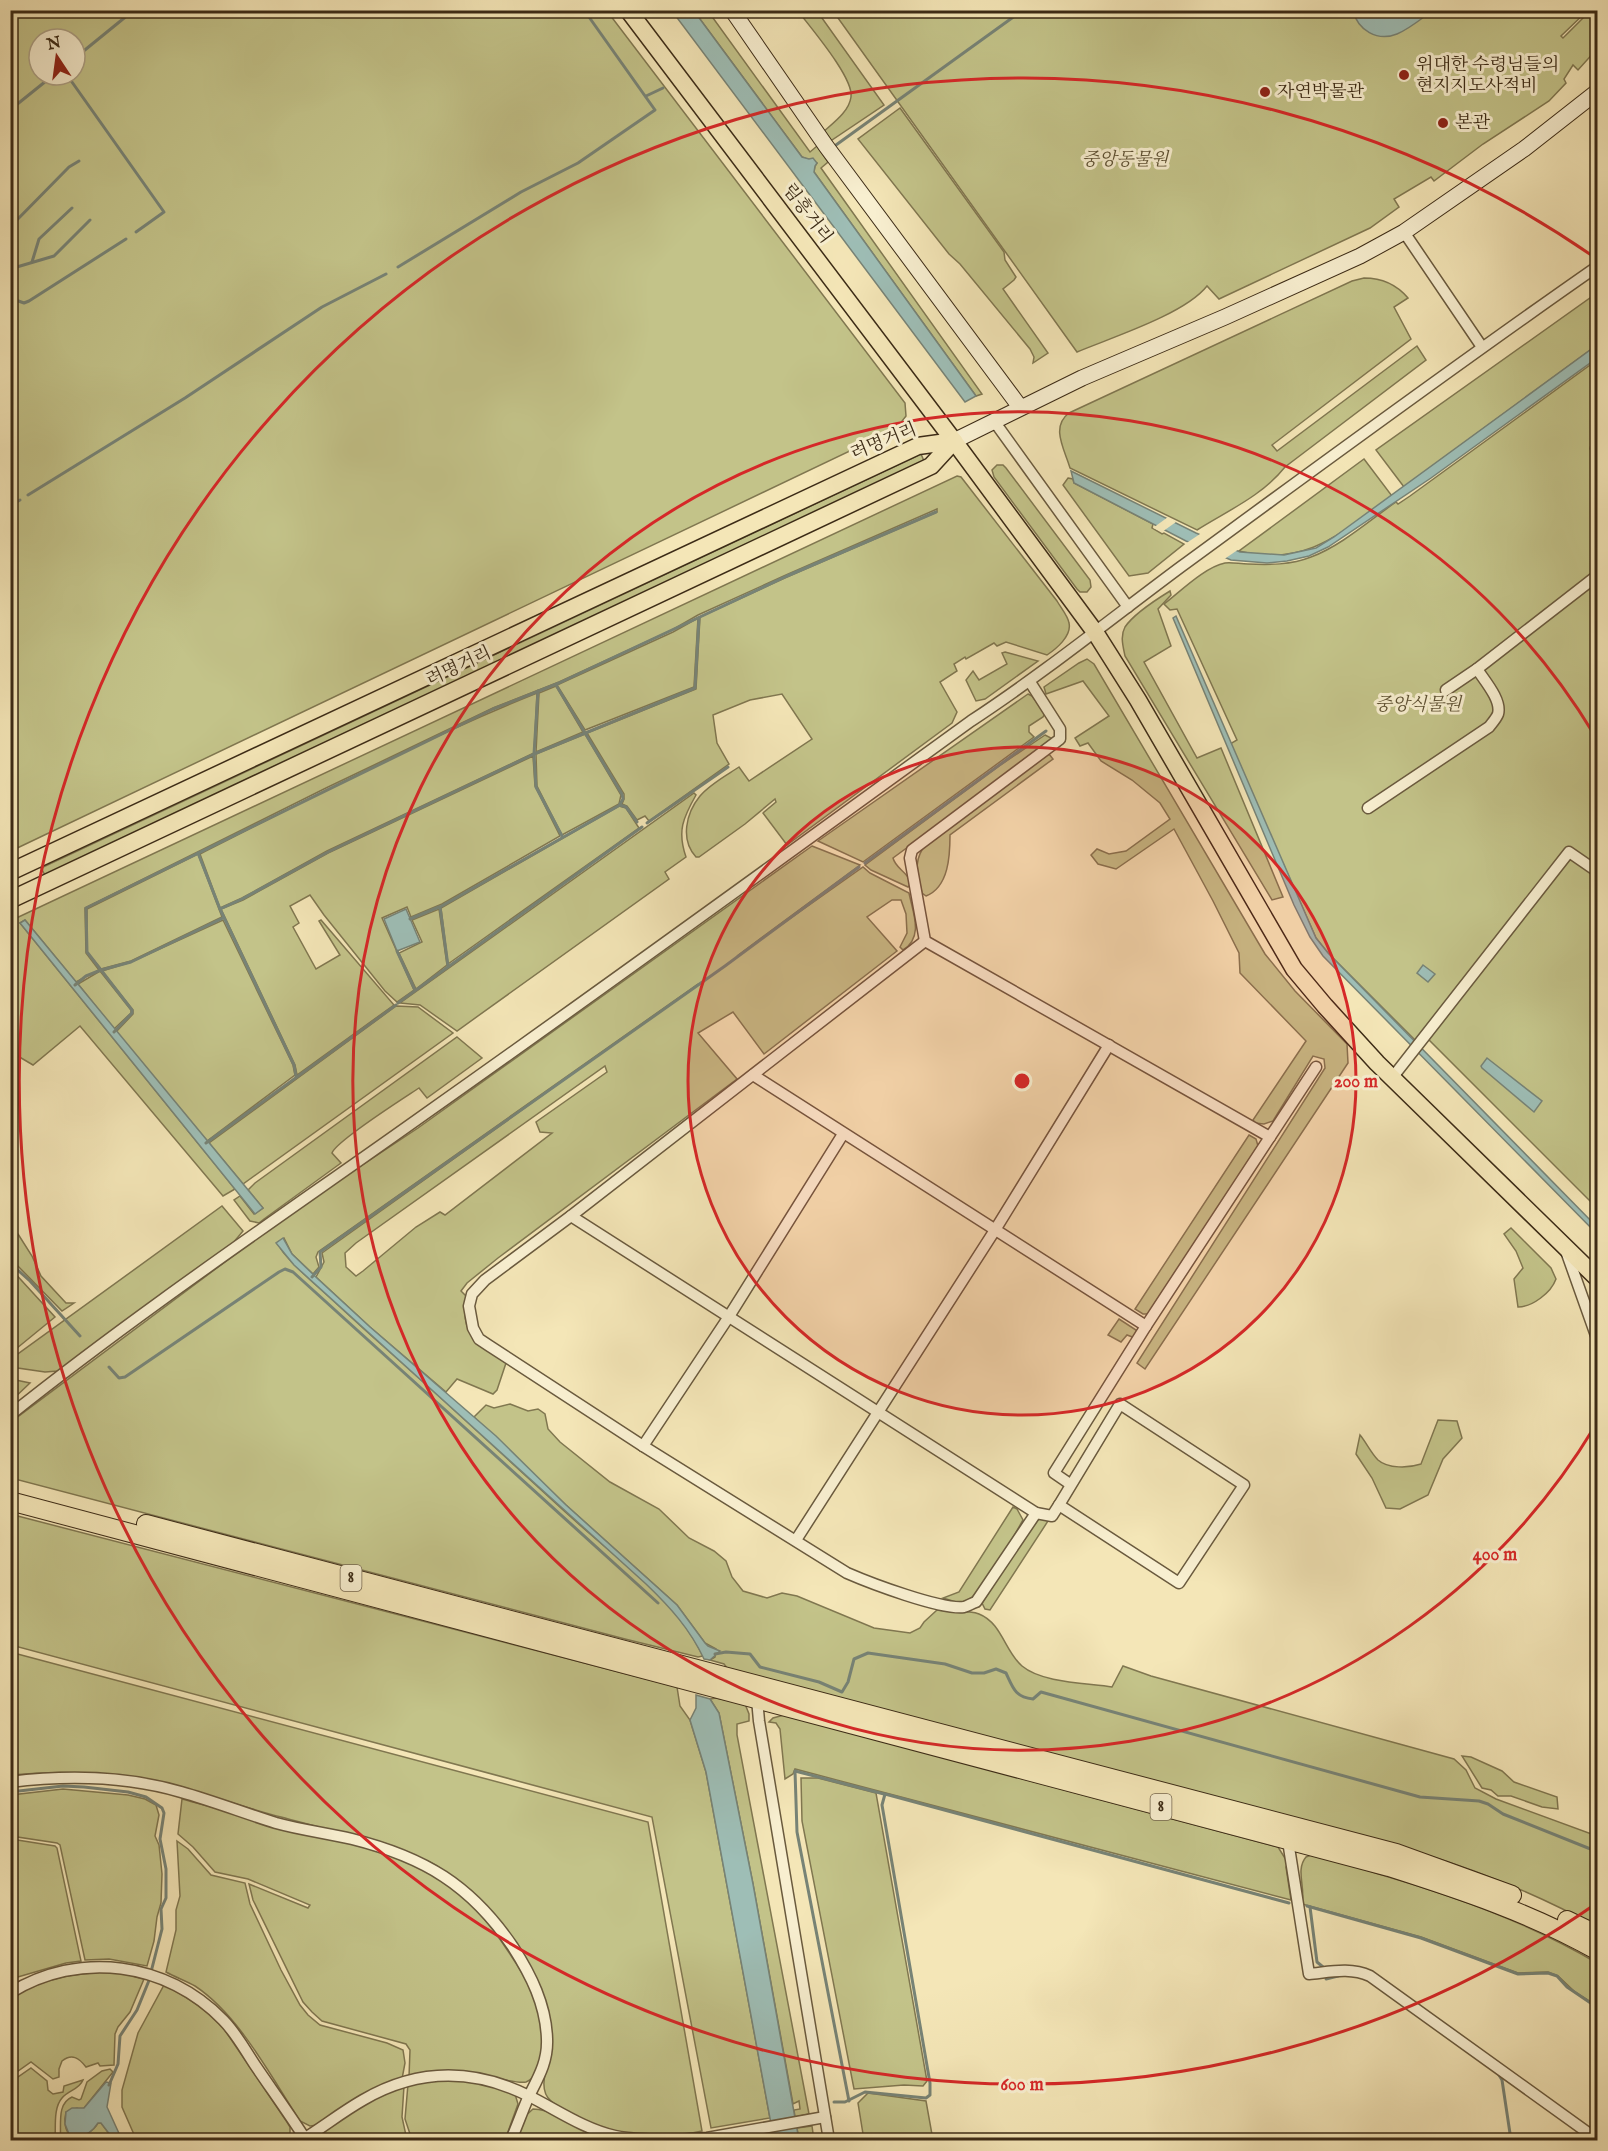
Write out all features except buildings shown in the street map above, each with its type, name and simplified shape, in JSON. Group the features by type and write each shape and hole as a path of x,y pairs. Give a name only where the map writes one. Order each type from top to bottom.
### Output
{"highway":[{"name":"8","path":"10,1488 717,1682 1396,1853 1513,1896 1598,1935"},
{"name":"8","path":"10,1501 689,1674"},
{"name":"8","path":"717,1682 758,1699 1389,1867 1506,1905 1560,1929 1598,1950"}],"main road":[{"name":"림흥거리","path":"628,10 954,441 1095,632 1123,675 1294,969 1392,1078 1598,1279"},
{"name":"려명거리","path":"10,872 918,446 954,441"},
{"name":"려명거리","path":"10,900 931,466 954,441"}],"street":[{"path":"732,10 826,146 1020,407"},
{"path":"954,441 1082,378 1360,256 1404,232 1524,149 1598,90"},
{"path":"1404,232 1482,347"},
{"path":"10,1415 55,1379 224,1257 1030,682 1185,564 1482,347 1598,266"},
{"path":"994,421 1128,607"},
{"path":"1446,690 1477,669 1598,575"},
{"path":"1368,808 1494,721 1498,707 1477,669"},
{"path":"925,941 910,858 912,850 1060,739 1057,725 1030,682"},
{"path":"1392,1078 1569,852 1598,872"},
{"path":"925,941 1270,1137"},
{"path":"925,941 572,1216 485,1280 472,1294 469,1317 479,1339 488,1345 643,1446 847,1573 873,1585 950,1607 965,1607 976,1602 1036,1513"},
{"path":"796,1540 995,1230 1109,1045"},
{"path":"1070,1484 1054,1473 1146,1326 1316,1067"},
{"path":"753,1075 1146,1326"},
{"path":"643,1446 728,1318 843,1134"},
{"path":"572,1216 728,1318 1036,1513 1052,1516 1120,1404 1244,1485 1179,1583 1059,1505"},
{"path":"1565,1248 1598,1341"},
{"path":"758,1699 759,1721 829,2140"},
{"path":"10,1782 47,1778 105,1779 179,1792 278,1823 369,1844 413,1859 434,1869 459,1886 490,1916 505,1936 534,1983 543,2011 548,2044 543,2072 529,2096 512,2140"},
{"path":"1288,1841 1309,1974 1345,1970 1359,1971 1370,1976 1598,2140"},
{"path":"10,1992 44,1975 85,1967 115,1967 155,1976 190,1992 206,2003 224,2021 304,2140 364,2099 397,2085 431,2076 454,2074 487,2079 529,2096 588,2127 616,2136 656,2140"},
{"path":"675,2140 752,2131 825,2117"}],"green space":[{"path":"10,11 607,11 905,403 906,416 896,429 11,851"},
{"path":"694,11 708,11 810,152 817,146 828,162 821,168 982,394 976,396 814,172 817,163 802,157"},
{"path":"798,11 817,11 884,105 829,142 822,133 847,108 851,97 850,89 839,66"},
{"name":"중앙동물원","path":"833,11 1587,11 1561,36 1563,38 1590,11 1597,11 1597,49 1578,70 1573,65 1564,79 1566,83 1549,101 1483,144 1434,181 1431,177 1394,199 1399,207 1370,228 1219,299 1207,286 1197,296 1166,315 1077,352"},
{"path":"900,108 1004,252 1005,260 1016,277 1003,289 1048,353 1033,363 1034,357 1030,349 960,264 949,254 858,139"},
{"path":"1364,278 1388,283 1408,298 1394,307 1411,339 1272,445 1277,451 1417,346 1426,360 1285,467 1266,486 1244,502 1197,530 1070,468 1062,446 1060,432 1060,425 1069,413 1352,281"},
{"path":"1597,293 1597,345 1404,487 1376,450"},
{"name":"중앙식물원","path":"1597,360 1597,1208 1422,1033 1416,1041 1328,953 1316,938 1230,744 1237,740 1177,609 1170,610 1164,604 1201,574 1217,565 1288,563 1311,557 1333,546 1396,502 1398,504 1410,496"},
{"path":"921,454 924,461 45,875 41,868"},
{"path":"1364,459 1392,496 1339,534 1304,551 1284,555 1263,555 1239,551"},
{"path":"997,465 1003,465 1006,468 1090,580 1091,587 1087,592 1080,592 1077,589 994,477 992,470"},
{"path":"957,476 961,477 1057,601 1068,620 1068,633 1059,646 1047,655 1006,642 997,646 994,643 954,664 957,671 940,682 957,712 952,723 787,845 763,813 776,802 775,799 699,857 696,857 691,850 687,835 691,810 700,796 714,784 739,767 749,781 812,739 782,694 750,700 713,715 717,743 729,764 649,821 645,816 637,820 627,806 622,804 624,794 587,733 696,689 700,617 937,512 937,509 698,615 672,630 559,682 493,708 85,908 86,953 99,970 76,982 25,920 20,923 235,1189 223,1196 80,1026 33,1065 11,1052 10,921"},
{"path":"1068,478 1153,524 1152,528 1162,534 1184,544 1148,573 1129,576 1063,485"},
{"path":"1170,591 1171,595 1158,609 1171,646 1144,662 1197,758 1221,748 1283,897 1272,900 1125,656 1122,637 1125,627 1139,612"},
{"path":"698,618 694,687 585,730 557,685 673,632"},
{"path":"1002,653 1038,661 985,699 976,701 966,680 973,671 979,680 1007,664"},
{"path":"1087,659 1094,664 1265,954 1295,991 1347,1044 1348,1063 1145,1369 1137,1363 1325,1068 1324,1059 1313,1056 1273,1121 1264,1124 1255,1123 1253,1120 1306,1041 1240,973 1239,953 1174,829 1116,869 1098,864 1091,855 1097,849 1109,854 1126,851 1170,819 1160,803 1132,780 1101,761 1088,743 1080,746 1075,738 1109,716 1083,681 1046,694 1044,687"},
{"path":"556,686 583,732 536,752 539,693"},
{"path":"537,693 534,753 327,851 220,908 200,854 409,749"},
{"path":"1028,694 1045,713 1043,717 1029,726 1029,732 1034,737 863,862 818,841"},
{"path":"585,734 621,795 619,804 562,835 537,786 536,754"},
{"path":"1045,735 1051,738 1047,745 893,858 908,877 910,885 908,887 865,865 999,766"},
{"path":"1049,754 1053,759 950,835 947,870 944,878 934,892 926,896 922,893 918,862 926,844"},
{"path":"533,756 535,786 560,836 442,904 411,917 407,907 382,918 414,990 397,1002 385,991 310,895 290,906 299,923 293,927 316,969 340,955 319,921 321,920 394,1005 297,1075 295,1065 221,909 243,900 328,853"},
{"path":"694,793 696,795 685,818 682,832 686,857 665,872 669,879 457,1031 420,1005 400,1003"},
{"path":"619,806 626,808 639,828 448,964 441,908"},
{"path":"812,846 860,865 737,956 863,867 909,893 915,932 909,945 903,950 900,947 907,933 906,914 901,900 892,900 867,917 897,951 764,1054 733,1012 698,1033 737,1079 467,1283 461,1291 467,1297 465,1310 468,1329 479,1344 506,1363 497,1390 493,1394 457,1379 446,1392 316,1277 324,1262 322,1253 698,984 318,1252 316,1257 319,1267 313,1274 292,1254 284,1238 277,1243 306,1276 644,1581 677,1616 703,1656 698,1657 625,1639 11,1478 11,1422 293,1211 418,1128","holes":["605,1066 607,1072 536,1122 540,1132 552,1133 445,1215 440,1212 416,1227 356,1276 346,1267 345,1253 356,1243"]},
{"path":"198,854 222,917 131,961 101,969 87,952 87,909"},
{"path":"439,909 447,965 416,989 399,953 422,942 412,920"},
{"path":"223,920 293,1065 295,1075 207,1141 116,1032 133,1014 133,1010 102,971 131,962"},
{"path":"100,971 131,1010 131,1013 114,1029 78,984"},
{"path":"396,1006 418,1007 453,1033 243,1184 209,1143"},
{"path":"457,1037 482,1058 427,1098 419,1088 371,1120 336,1147 332,1153 341,1163 259,1223 250,1221 234,1200 240,1196 254,1214 263,1208 248,1190 255,1183"},
{"path":"1249,1135 1256,1139 1258,1146 1151,1314 1143,1314 1135,1309"},
{"path":"222,1206 243,1231 233,1243 58,1371 45,1372 11,1367 11,1359"},
{"path":"1511,1228 1551,1268 1556,1279 1545,1294 1535,1302 1518,1307 1514,1279 1523,1268 1516,1251 1504,1234"},
{"path":"18,1234 41,1276 66,1303 74,1303 62,1311 11,1259 11,1235"},
{"path":"11,1269 55,1317 11,1353"},
{"path":"1119,1319 1136,1330 1135,1338 1127,1335 1121,1342 1108,1335"},
{"path":"11,1379 30,1383 10,1401"},
{"path":"510,1404 528,1411 538,1409 545,1414 548,1429 560,1442 610,1482 659,1509 689,1538 714,1551 726,1561 732,1577 743,1591 767,1598 782,1593 797,1596 874,1628 910,1633 920,1628 937,1610 975,1613 987,1618 993,1624 1022,1666 1041,1676 1112,1687 1123,1666 1151,1676 1454,1759 1466,1770 1475,1788 1496,1799 1597,1836 1597,1927 1511,1886 1421,1853 727,1668 724,1664 710,1660 715,1657 716,1649 705,1643 677,1605 566,1505 474,1417 486,1405 494,1408"},
{"path":"1438,1420 1457,1421 1462,1438 1443,1459 1428,1495 1400,1509 1386,1508 1372,1478 1356,1454 1360,1435 1382,1463 1399,1467 1416,1465 1421,1464"},
{"path":"1013,1507 1017,1509 1023,1520 980,1589 973,1597 963,1602 943,1598 959,1592"},
{"path":"10,1514 677,1687 680,1706 690,1720 706,1772 770,2118 711,2128 652,1817 11,1645"},
{"path":"1037,1517 1048,1521 990,1610 985,1609 982,1603"},
{"path":"10,1652 648,1822 702,2131 664,2136 623,2132 584,2121 551,2101 544,2088 552,2045 550,2021 546,2003 533,1972 515,1941 492,1912 466,1887 432,1863 363,1840 160,1783 96,1774 54,1772 11,1775"},
{"path":"716,1698 745,1704 749,1714 749,1721 737,1724 737,1735 809,2114 795,2117 794,2110 800,2109 799,2101 793,2104 719,1713 710,1699"},
{"path":"784,1715 1278,1847 1288,1863 1286,1867 1291,1900 795,1769 793,1774 785,1779 780,1729 776,1723 769,1722 773,1718"},
{"path":"1462,1756 1471,1757 1502,1771 1514,1782 1557,1797 1558,1809 1542,1807 1511,1796 1498,1796 1491,1790 1482,1788"},
{"path":"801,1778 818,1778 876,1793 927,2081 923,2086 904,2085 854,2089 802,1821"},
{"path":"63,1789 128,1795 145,1799 156,1805 159,1815 155,1836 159,1845 162,1874 161,1903 147,1966 109,1959 85,1960 60,1845 11,1836 11,1795"},
{"path":"182,1799 378,1851 423,1868 449,1884 472,1905 492,1929 527,1982 538,2011 542,2033 542,2053 535,2074 526,2082 463,2071 409,2077 410,2050 406,2044 322,2021 303,2002 253,1900 249,1884 308,1908 310,1905 248,1879 215,1872 178,1834"},
{"path":"11,1839 57,1848 81,1961 11,1979"},
{"path":"177,1841 188,1849 211,1875 245,1883 250,1904 281,1970 308,2015 320,2025 387,2043 403,2050 405,2063 402,2079 318,2125 310,2126 300,2121 254,2048 226,2013 195,1986 166,1972 176,1930 176,1910 180,1896"},
{"path":"1311,1855 1329,1858 1438,1892 1545,1935 1597,1963 1597,2006 1575,1992 1558,1976 1548,1972 1518,1973 1421,1937 1302,1904 1301,1868 1306,1857"},
{"path":"115,1971 144,1979 130,2012 115,2034 114,2065 100,2066 98,2063 86,2067 78,2059 69,2057 62,2061 59,2077 53,2079 31,2062 11,2076 11,1998 36,1985 61,1977"},
{"path":"164,1985 196,2004 224,2029 290,2127 290,2140 136,2139 122,2107 122,2090 138,2033"},
{"path":"31,2068 47,2081 48,2090 53,2094 63,2092 64,2086 83,2080 59,2102 56,2113 55,2140 25,2140 12,2129 10,2123 11,2082"},
{"path":"110,2069 113,2072 84,2108 66,2112 65,2122 67,2132 72,2136 87,2133 101,2123 114,2140 60,2140 62,2110 67,2100 72,2097 81,2099 87,2082 102,2071"},
{"path":"431,2078 487,2082 515,2094 518,2104 505,2140 412,2140 405,2119 408,2084"},
{"path":"404,2086 402,2117 407,2140 317,2140 320,2133 364,2103"},
{"path":"868,2093 926,2101 933,2140 864,2140 858,2103"},
{"path":"533,2109 562,2117 610,2140 514,2140 522,2119"},
{"path":"812,2126 814,2140 799,2140 797,2128"},
{"path":"773,2132 774,2140 736,2140"}],"water":[{"path":"1353,10 1432,11 1397,34 1382,36 1369,33 1364,29 1359,24"},
{"path":"672,11 694,11 802,157 813,158 817,163 814,172 976,396 965,402"},
{"path":"1597,345 1597,358 1431,478 1328,547 1309,556 1267,563 1231,560 1186,541 1074,483 1071,471 1196,533 1240,552 1284,555 1316,548"},
{"path":"1176,616 1316,938 1328,953 1597,1227 1597,1234 1323,956 1310,937 1294,905 1173,618"},
{"path":"406,909 420,942 397,951 384,919"},
{"path":"25,920 263,1208 255,1214 20,923"},
{"path":"1423,965 1435,974 1428,982 1417,973"},
{"path":"1487,1058 1542,1101 1534,1112 1482,1068"},
{"path":"283,1238 292,1254 319,1280 496,1436 566,1505 677,1605 708,1646 720,1651 710,1660 704,1659 686,1628 655,1593 294,1265 276,1243"},
{"path":"696,1695 710,1699 719,1713 753,1884 799,2140 774,2140 706,1772 690,1720 696,1708"},
{"path":"106,2082 111,2083 107,2107 122,2140 114,2140 101,2123 85,2134 78,2136 69,2134 65,2124 66,2112 72,2108 84,2108"}],"pier":[{"path":"1168,517 1176,522 1162,532 1153,528"},
{"path":"1203,532 1239,549 1223,560 1185,544"}],"waterway":[{"path":"87,48 134,10"},
{"path":"398,267 521,192 578,163 655,110 584,10"},
{"path":"836,145 1023,10"},
{"path":"10,110 39,87"},
{"path":"75,87 164,212 136,232"},
{"path":"646,96 663,88"},
{"path":"10,227 69,167 79,161"},
{"path":"32,262 39,239 72,208"},
{"path":"10,269 54,256 90,220"},
{"path":"10,298 24,303 29,301 126,239"},
{"path":"28,495 185,398 322,307 386,274"},
{"path":"10,506 20,500"},
{"path":"75,985 86,976 101,970 87,952 86,908 493,709 559,683 787,576 936,512"},
{"path":"220,909 328,852 534,754 695,688 699,618"},
{"path":"556,685 622,794 623,799 620,804"},
{"path":"538,691 534,754 536,787 562,836"},
{"path":"865,863 1046,731"},
{"path":"647,823 728,767"},
{"path":"448,966 440,907 620,805 626,807 637,822"},
{"path":"398,1003 642,827"},
{"path":"198,853 220,909 294,1065 296,1076"},
{"path":"312,1277 321,1267 320,1252 725,966 859,867"},
{"path":"410,919 439,907"},
{"path":"114,1032 132,1013 132,1010 101,970 131,962 223,918"},
{"path":"397,951 415,990"},
{"path":"206,1143 396,1005"},
{"path":"10,1263 30,1281 80,1336"},
{"path":"109,1367 119,1378 125,1377 279,1272 285,1269 293,1272 658,1603"},
{"path":"715,1654 726,1652 750,1654 760,1667 819,1682 842,1692 848,1682 854,1659 868,1653 945,1664 972,1673 984,1673 996,1669 1006,1673 1015,1691 1027,1698 1033,1699 1041,1692 1420,1797 1479,1801 1503,1814 1598,1852"},
{"path":"849,2101 797,1832 795,1771 884,1794"},
{"path":"10,1792 63,1786 84,1787 128,1792 146,1797 162,1808 164,1813 160,1839 166,1869 166,1898 161,1909 162,1929 151,1972"},
{"path":"834,2102 845,2102 865,2092 926,2098 930,2095 930,2083 882,1805 885,1794 1289,1903"},
{"path":"1307,1906 1421,1938 1518,1974 1548,1973 1557,1976 1567,1987 1598,2008"},
{"path":"1310,1907 1317,1962 1323,1967"},
{"path":"1326,1979 1338,1976"},
{"path":"109,2085 118,2064 120,2036 137,2010 150,1978"},
{"path":"1499,2075 1502,2080 1511,2140"}],"place":[{"name":"위대한 수령님들의 현지지도사적비","path":"1404,75"},
{"name":"자연박물관","path":"1265,92"},
{"name":"본관","path":"1443,123"}]}
